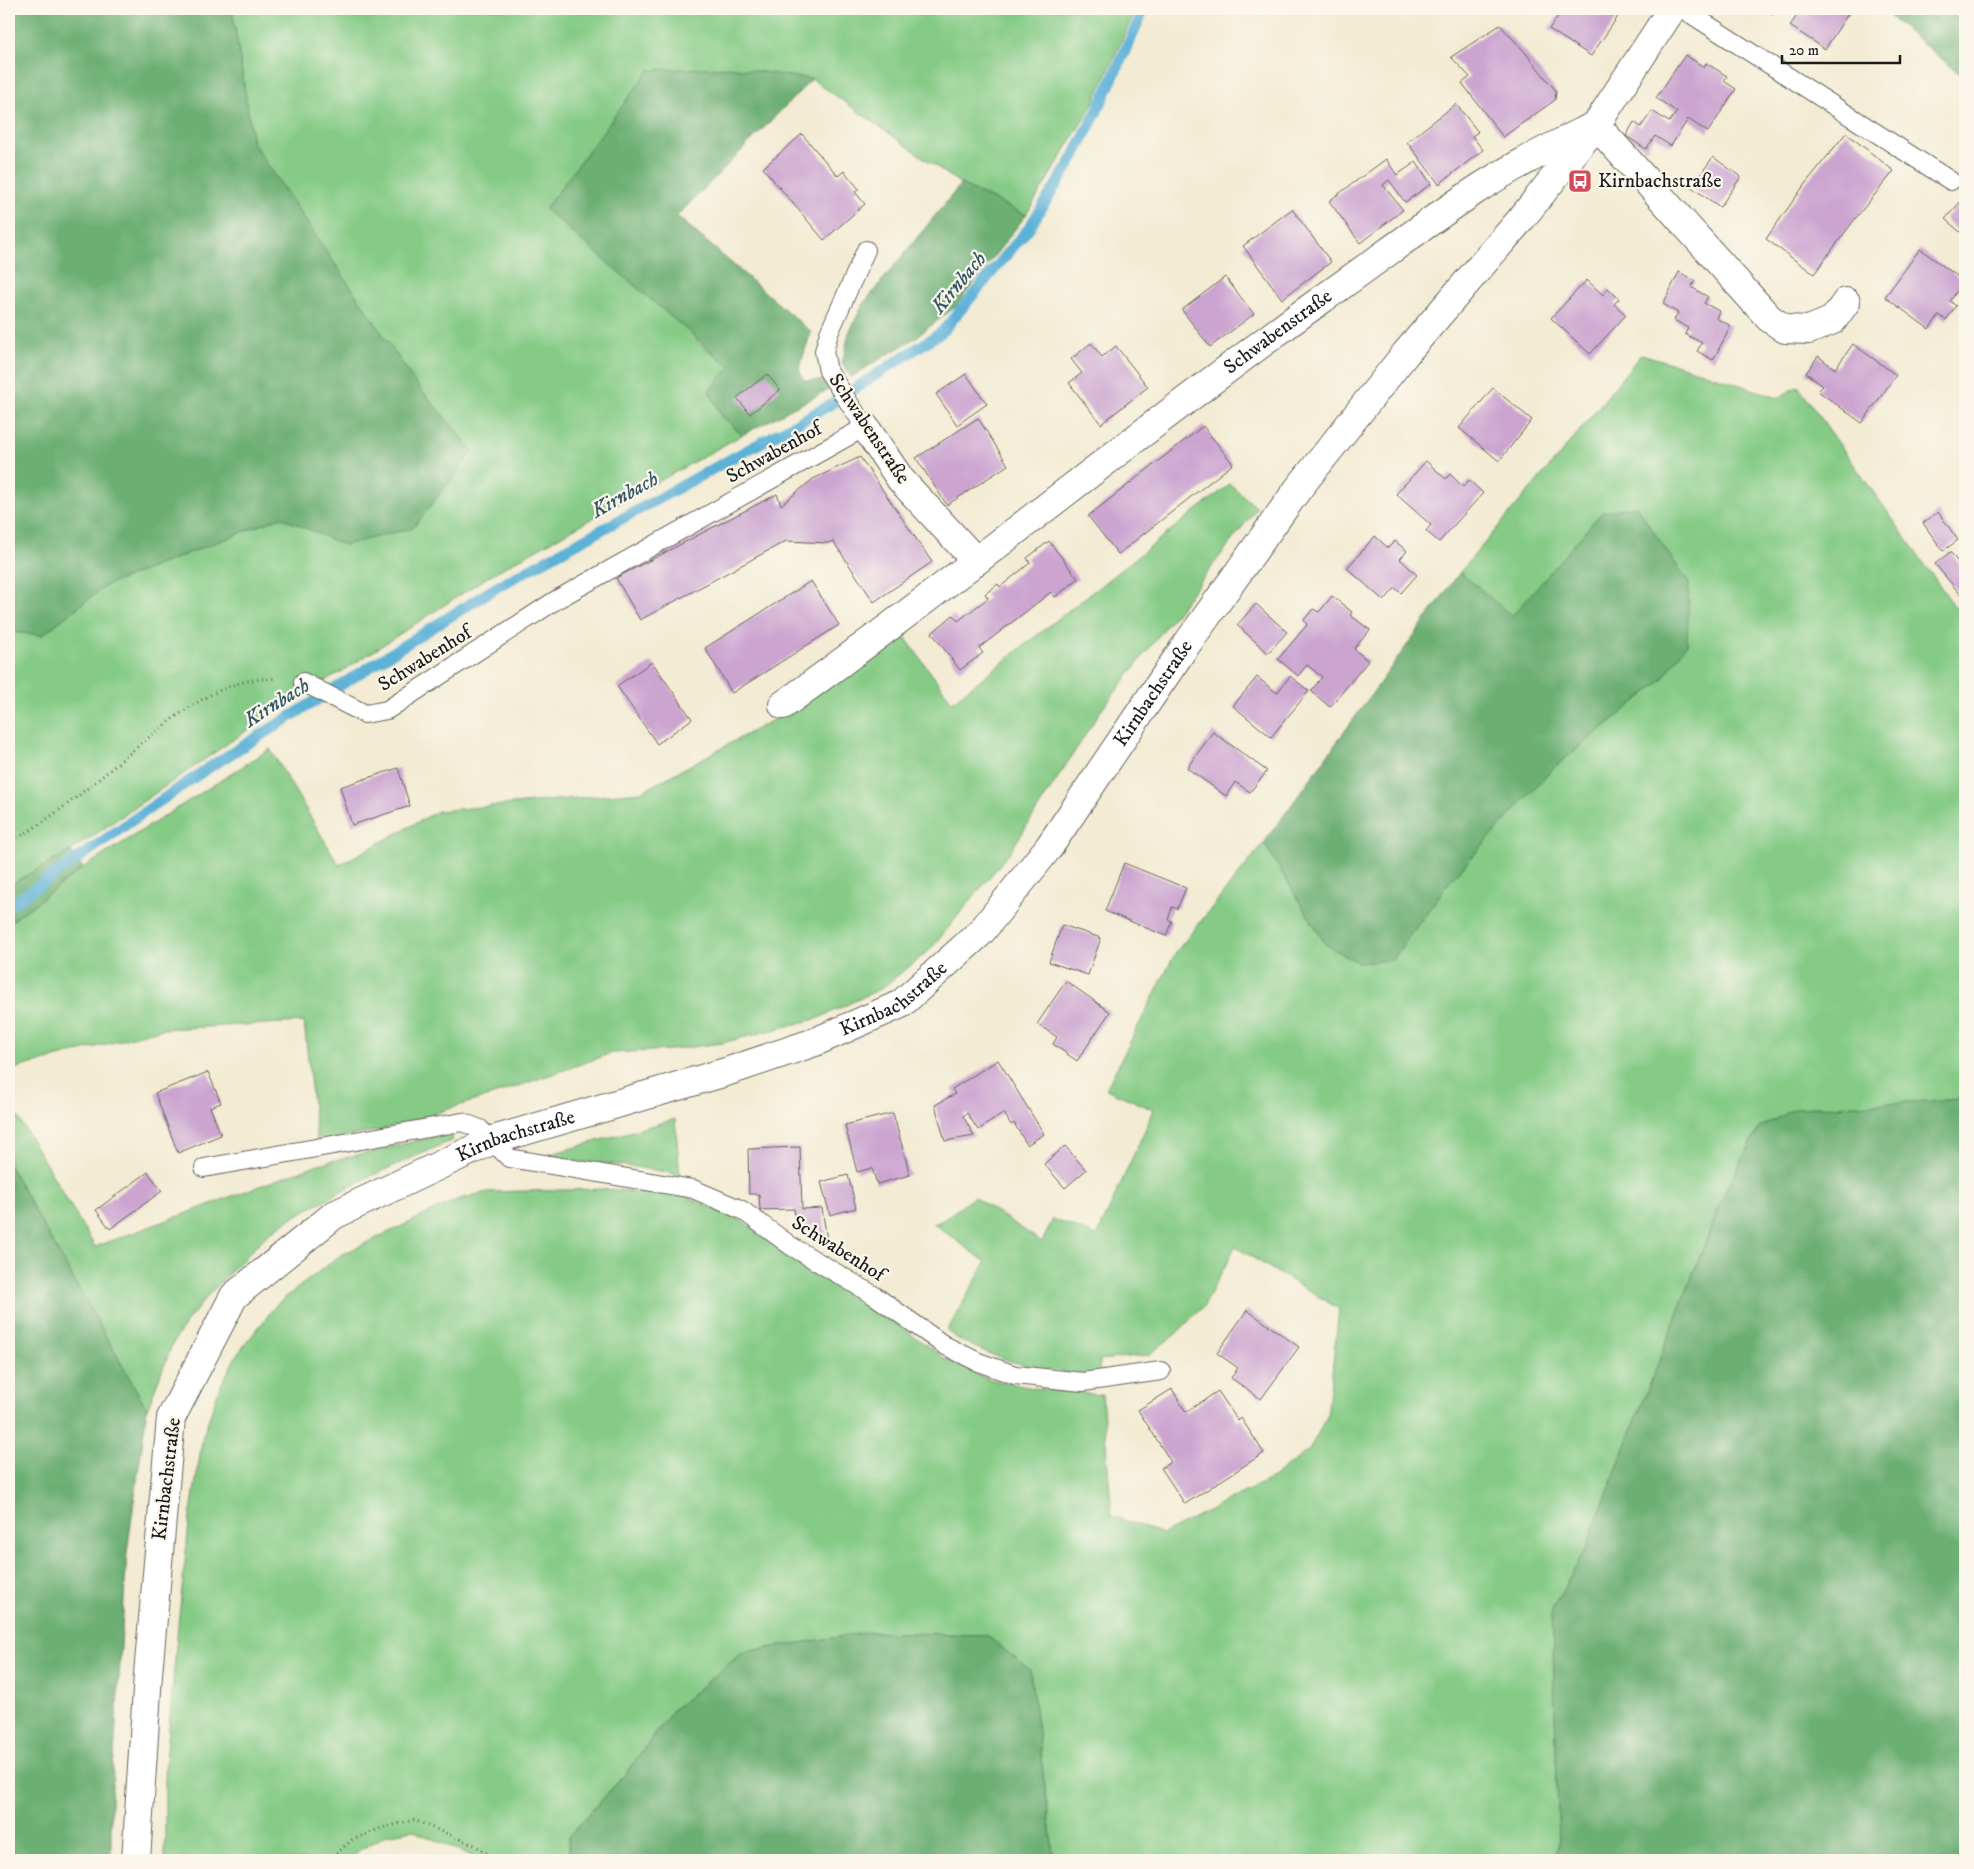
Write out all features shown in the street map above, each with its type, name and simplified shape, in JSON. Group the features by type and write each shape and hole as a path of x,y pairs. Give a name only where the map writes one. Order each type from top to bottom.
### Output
{"main road":[{"name":"Kirnbachstraße","path":"136,1860 148,1674 171,1418 234,1296 334,1215 493,1140 726,1072 815,1042 901,1004 981,932 1048,847 1184,648 1298,489 1406,353 1522,218 1596,125 1672,9"},
{"path":"1596,125 1769,318 1786,329 1809,330 1833,320 1846,302"},
{"name":"Schwabenstraße","path":"783,705 877,638 1252,350 1474,192 1532,157 1596,125"},
{"name":"Schwabenstraße","path":"858,418 901,480 976,561"}],"lane":[{"path":"1683,9 1951,181"},
{"name":"Schwabenstraße","path":"858,418 828,371 824,351 829,333 866,250"},
{"name":"Schwabenhof","path":"303,682 365,714 387,710 556,600 858,418"},
{"name":"Schwabenhof","path":"204,1168 462,1122 480,1129 509,1158 693,1189 742,1210 790,1246 875,1296 944,1345 978,1362 1015,1375 1083,1382 1161,1371"}],"path":[{"path":"9,843 28,832 105,775 156,730 233,684 261,678 303,682"},
{"path":"329,1860 352,1840 380,1828 414,1820 474,1845 497,1860"}],"green space":[{"path":"9,9 232,9 253,143 417,385 473,451 413,528 344,545 281,517 105,586 42,635 9,632"},
{"path":"232,9 1136,9 1094,102 1026,215 961,184 812,79 649,70 697,341 730,367 721,415 742,435 492,574 343,671 297,696 71,851 9,885 9,632 42,635 105,586 281,517 344,545 473,451 417,385 253,143"},
{"path":"1881,9 1965,9 1965,78"},
{"path":"729,67 812,79 677,216 811,332 799,369 804,380 821,381 826,377 833,387 742,435 721,415 709,391 730,367 545,209 649,70"},
{"path":"961,184 1026,215 955,307 915,338 851,377 842,364 849,333 863,304"},
{"path":"1641,354 1702,372 1778,398 1798,386 1955,607 1965,598 1965,1099 1797,1108 1759,1128 1725,1192 1585,1550 1552,1610 1559,1847 1555,1860 1054,1860 1030,1670 986,1635 870,1632 743,1652 674,1709 625,1774 569,1836 569,1860 481,1860 412,1830 386,1835 360,1850 350,1860 165,1860 165,1774 189,1524 203,1436 219,1389 236,1356 277,1304 339,1256 456,1200 487,1192 604,1189 682,1195 742,1221 843,1285 947,1360 988,1379 1033,1388 1102,1395 1112,1516 1163,1534 1272,1478 1309,1450 1327,1417 1339,1309 1235,1247 1204,1306 1176,1334 1148,1355 1099,1360 1100,1375 1068,1373 1037,1368 992,1355 961,1341 947,1331 986,1262 934,1224 943,1220 974,1197 1042,1242 1053,1219 1097,1236 1154,1110 1106,1089 1176,952 1264,843 1326,945 1392,960 1449,882 1552,769 1661,681 1602,512 1512,617 1460,572 1578,433"},
{"path":"1230,484 1257,508 1100,712 1010,852 930,950 882,988 819,1018 722,1043 669,1050 612,1053 493,1095 381,1130 317,1142 304,1022 163,1029 9,1070 9,923 83,868 270,749 339,865 438,811 641,792 784,714 902,633 952,702"},
{"path":"1636,506 1689,583 1687,644 1661,681 1552,769 1449,882 1392,960 1359,963 1326,945 1264,843 1460,572 1512,616 1602,512"},
{"path":"71,851 83,868 9,923 9,885"},
{"path":"1965,1099 1965,1860 1555,1860 1559,1847 1552,1610 1585,1550 1725,1192 1759,1128 1797,1108"},
{"path":"9,1102 95,1247 319,1164 450,1133 453,1140 366,1178 293,1217 267,1235 209,1294 185,1324 172,1345 147,1409 9,1165"},
{"path":"675,1119 680,1175 618,1165 555,1160 551,1154"},
{"path":"9,1165 147,1409 127,1553 111,1802 111,1860 9,1860"},
{"path":"870,1632 986,1635 1030,1670 1054,1860 569,1860 569,1836 625,1774 674,1709 743,1652"}],"building":[{"path":"1563,9 1623,9 1591,56 1549,29"},
{"path":"1765,9 1776,9 1773,14"},
{"path":"1801,9 1849,9 1850,11 1825,49 1790,26"},
{"path":"1500,25 1556,91 1555,100 1503,137 1462,83 1470,77 1451,57"},
{"path":"1685,55 1704,67 1706,63 1727,76 1724,81 1736,89 1708,132 1688,119 1671,146 1655,136 1646,149 1626,136 1634,122 1641,127 1652,111 1669,122 1677,112 1656,98"},
{"path":"1456,104 1478,132 1472,136 1483,150 1439,184 1407,142"},
{"path":"1846,133 1894,171 1814,274 1766,239 1805,184"},
{"path":"802,134 838,176 844,171 859,189 855,192 865,204 824,240 763,168"},
{"path":"1713,157 1741,177 1720,207 1691,187"},
{"path":"1386,159 1397,175 1416,162 1431,184 1405,202 1389,180 1383,185 1403,210 1360,243 1329,201"},
{"path":"1965,197 1965,236 1945,219"},
{"path":"1292,209 1331,262 1282,299 1243,246"},
{"path":"1920,249 1964,281 1950,301 1956,306 1946,320 1939,315 1929,329 1885,297"},
{"path":"1679,272 1695,281 1691,287 1708,297 1704,303 1719,311 1716,318 1731,326 1713,360 1697,351 1702,343 1685,334 1688,328 1674,320 1678,313 1663,304"},
{"path":"1225,277 1254,314 1210,347 1182,310"},
{"path":"1587,280 1603,295 1608,288 1619,299 1614,304 1626,315 1590,354 1551,318"},
{"path":"1091,343 1102,357 1116,346 1148,387 1101,424 1069,383 1082,373 1071,359"},
{"path":"1853,344 1896,375 1862,423 1818,391 1823,386 1806,373 1818,356 1835,369"},
{"path":"767,374 780,390 750,414 737,398"},
{"path":"966,374 987,404 957,425 936,394"},
{"path":"1493,388 1532,420 1499,461 1459,428"},
{"path":"978,418 1008,465 947,505 916,458"},
{"path":"1203,426 1233,464 1118,554 1088,516"},
{"path":"860,457 932,562 874,602 833,541 828,543 786,541 640,620 616,578 777,494 781,505 813,479"},
{"path":"1426,461 1446,479 1450,474 1463,487 1469,480 1483,493 1439,542 1426,531 1431,525 1396,494"},
{"path":"1938,512 1958,540 1943,551 1923,523"},
{"path":"1375,536 1388,548 1395,541 1407,551 1400,559 1417,575 1401,593 1395,588 1384,601 1347,568"},
{"path":"1049,541 1078,579 1055,597 1051,592 979,648 983,653 960,670 932,633 953,615 958,621 988,598 985,594 998,584 1000,587 1030,563 1027,558"},
{"path":"1950,552 1965,571 1965,589 1960,594 1935,564"},
{"path":"811,581 839,625 732,693 705,648"},
{"path":"1332,596 1352,612 1350,615 1370,630 1354,649 1368,661 1330,707 1311,691 1322,677 1307,665 1298,676 1278,659 1307,625 1304,620 1313,609 1319,612"},
{"path":"1256,604 1287,632 1268,653 1237,625"},
{"path":"652,662 692,719 657,744 617,686"},
{"path":"1290,676 1309,691 1271,737 1233,706 1257,677 1277,693"},
{"path":"1213,732 1267,771 1250,792 1235,782 1226,796 1187,768"},
{"path":"398,768 410,806 352,825 340,787"},
{"path":"1124,863 1186,888 1177,909 1172,907 1168,920 1172,921 1166,936 1105,911"},
{"path":"1062,925 1101,938 1088,975 1049,962"},
{"path":"1066,981 1110,1012 1077,1061 1053,1044 1057,1037 1037,1024"},
{"path":"998,1060 1044,1134 1027,1145 1014,1123 1011,1125 1004,1113 978,1130 967,1113 963,1116 974,1136 945,1141 935,1105 955,1094 952,1089"},
{"path":"208,1072 221,1103 210,1107 221,1135 178,1153 155,1093"},
{"path":"893,1113 910,1175 877,1184 872,1168 857,1172 845,1125"},
{"path":"1065,1146 1086,1170 1065,1188 1044,1164"},
{"path":"800,1147 802,1209 822,1208 827,1240 797,1231 794,1209 760,1210 759,1194 749,1194 748,1149"},
{"path":"148,1172 162,1191 110,1229 96,1210"},
{"path":"848,1175 856,1208 830,1215 821,1182"},
{"path":"1247,1310 1299,1347 1261,1399 1231,1378 1238,1368 1217,1353"},
{"path":"1172,1389 1186,1412 1218,1391 1238,1421 1241,1418 1264,1453 1185,1504 1161,1468 1171,1462 1138,1410"}],"waterway":[{"name":"Kirnbach","path":"9,906 202,772 497,587 828,406 942,332 1029,228 1072,160 1104,97 1144,9"}],"place":[{"name":"Kirnbachstraße","path":"1580,181"}]}
